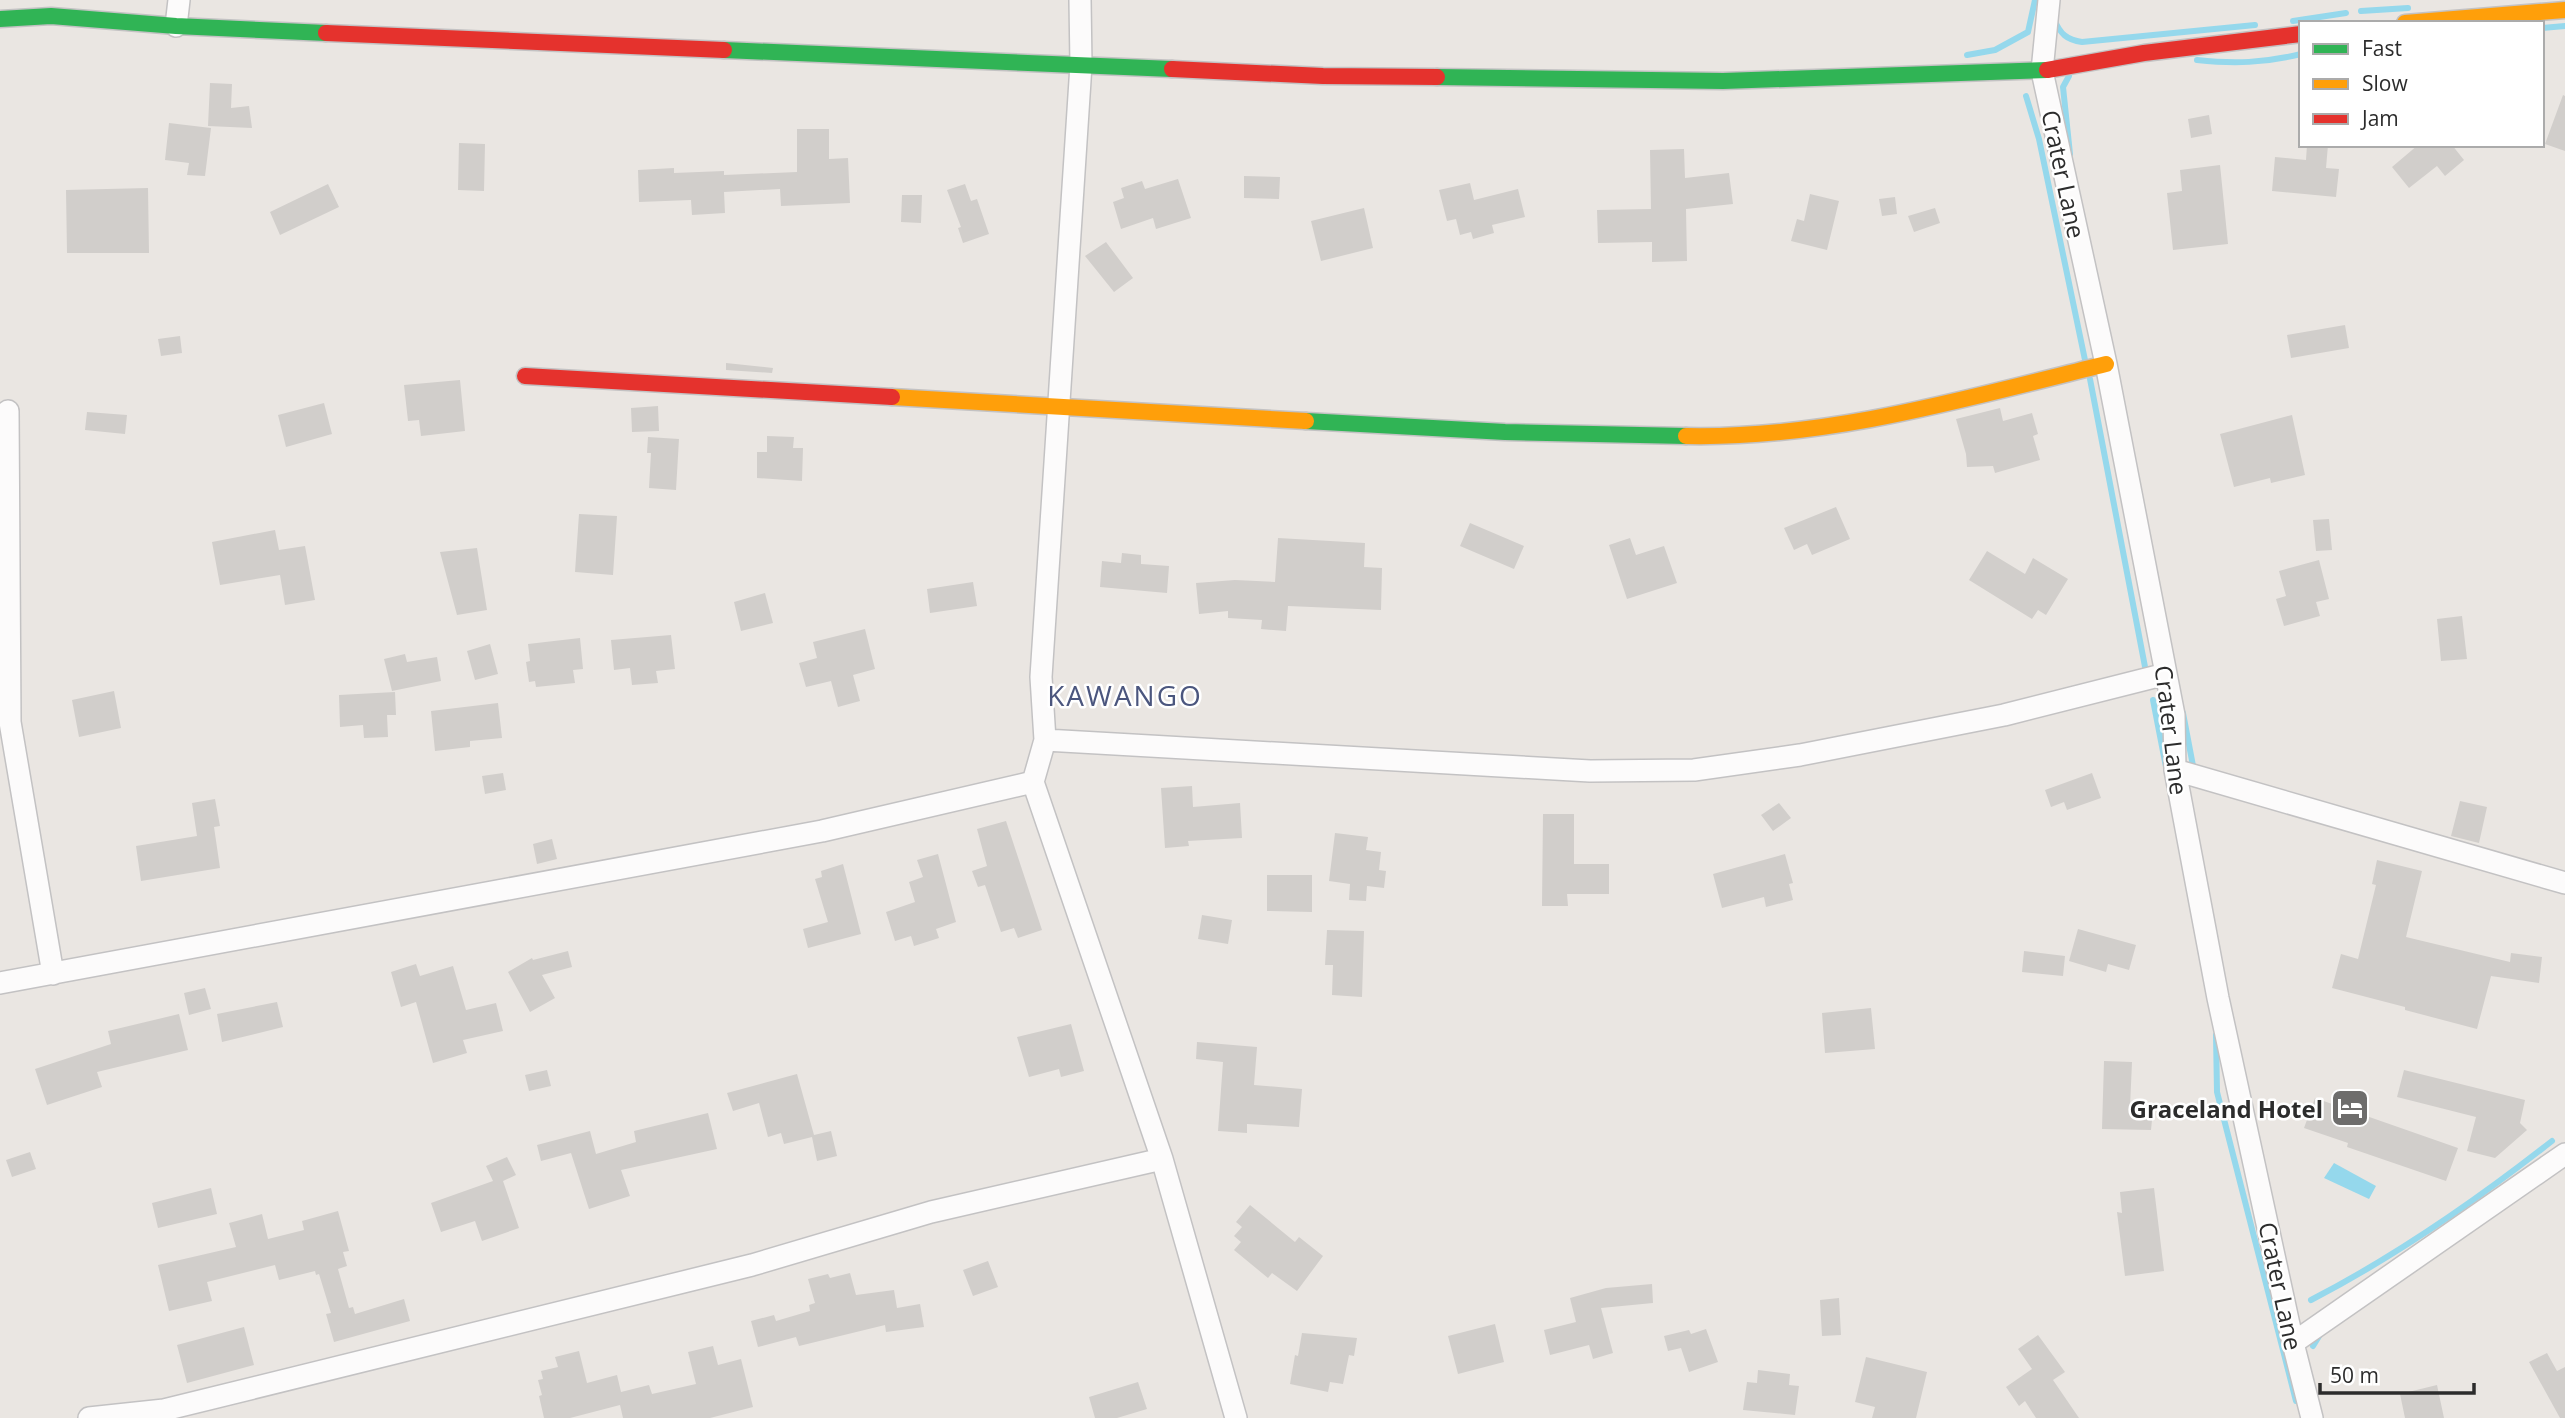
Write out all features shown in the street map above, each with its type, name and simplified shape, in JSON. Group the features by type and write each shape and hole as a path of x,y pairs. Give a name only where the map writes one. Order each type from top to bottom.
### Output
{"street":[{"path":"176,26 179,0"},
{"path":"1080,0 1081,65 1041,677 1045,740 1033,782 1163,1159 1236,1418"},
{"name":"Crater Lane","path":"2049,0 2042,71 2106,364 2174,715 2175,770 2218,998 2293,1343 2312,1418"},
{"path":"0,19 52,8 176,26 1323,76 1723,81 2042,71 2144,53 2299,34"},
{"path":"2430,21 2565,10"},
{"path":"525,376 1505,432 1729,437 1829,427 1937,406 2106,364"},
{"path":"9,411 5,721 52,974"},
{"path":"1045,740 1577,771 1694,770 1800,755 2004,715 2166,674"},
{"path":"2175,770 2565,883"},
{"path":"0,983 822,831 1033,782"},
{"path":"2293,1343 2565,1154"},
{"path":"89,1418 165,1414 752,1265 930,1212 1163,1159"}],"water":[{"path":"2334,1163 2376,1186 2369,1199 2324,1178"}],"building":[{"path":"210,83 232,84 231,108 249,106 252,128 208,126"},
{"path":"2563,95 2565,96 2565,151 2545,144"},
{"path":"2209,115 2212,134 2191,138 2188,119"},
{"path":"169,123 211,128 205,176 187,175 189,163 165,160"},
{"path":"797,129 829,129 829,159 848,158 850,203 781,206 780,189 724,192 725,213 692,215 691,200 639,202 638,170 674,168 674,173 724,171 724,175 797,172"},
{"path":"459,143 485,144 484,191 458,190"},
{"path":"2307,147 2328,147 2326,168 2339,169 2336,197 2272,191 2275,157 2306,160"},
{"path":"2416,147 2454,147 2464,160 2445,176 2437,166 2409,188 2392,167"},
{"path":"1684,149 1685,178 1729,173 1733,204 1686,209 1687,261 1652,262 1652,242 1598,243 1597,210 1651,209 1650,150"},
{"path":"2220,165 2228,244 2173,250 2167,193 2182,191 2180,170"},
{"path":"1244,176 1280,177 1279,199 1244,198"},
{"path":"1178,179 1191,218 1156,229 1153,218 1121,229 1113,202 1124,198 1121,188 1142,181 1145,189"},
{"path":"1470,183 1474,200 1518,189 1525,217 1492,225 1494,233 1473,239 1471,232 1460,235 1456,219 1447,221 1439,190"},
{"path":"328,184 339,207 280,235 270,212"},
{"path":"965,184 971,201 977,199 989,234 963,243 958,228 961,227 947,190"},
{"path":"148,188 149,253 67,253 66,190"},
{"path":"1810,194 1839,201 1827,250 1791,241 1797,219 1804,221"},
{"path":"902,195 922,195 921,223 901,222"},
{"path":"1895,197 1897,214 1882,216 1879,199"},
{"path":"1364,208 1373,248 1321,261 1311,221"},
{"path":"1935,208 1940,223 1914,232 1908,216"},
{"path":"1106,242 1133,278 1114,292 1085,256"},
{"path":"2345,325 2349,348 2291,358 2287,335"},
{"path":"180,336 182,353 161,356 158,339"},
{"path":"726,363 773,368 772,373 726,370"},
{"path":"460,380 465,431 421,436 419,420 408,421 404,385"},
{"path":"324,403 332,434 286,447 278,415"},
{"path":"658,406 659,431 632,432 631,408"},
{"path":"2000,408 2003,421 2032,413 2038,434 2033,436 2040,460 1995,473 1993,466 1967,467 1956,419"},
{"path":"87,412 127,415 125,434 85,430"},
{"path":"2292,415 2305,475 2271,483 2270,478 2234,487 2220,434"},
{"path":"767,436 794,437 793,448 803,448 802,481 757,478 757,452 767,452"},
{"path":"648,437 679,439 676,490 649,488 651,453 647,453"},
{"path":"1836,507 1850,539 1812,555 1807,544 1794,550 1784,528"},
{"path":"579,514 617,516 613,575 575,572"},
{"path":"2329,519 2332,550 2316,551 2313,520"},
{"path":"1470,523 1524,546 1514,569 1460,546"},
{"path":"275,530 279,550 305,546 315,600 285,605 280,575 220,585 212,542"},
{"path":"1278,538 1365,543 1364,567 1382,568 1381,610 1288,606 1286,631 1261,629 1262,620 1228,618 1228,611 1199,614 1196,583 1235,580 1275,582"},
{"path":"1630,538 1636,555 1664,546 1677,583 1627,599 1609,545"},
{"path":"477,548 487,610 457,615 440,552"},
{"path":"1987,551 2025,574 2033,558 2068,579 2046,615 2038,610 2032,619 1969,580"},
{"path":"1122,553 1141,555 1141,564 1169,566 1167,593 1100,587 1102,561 1121,563"},
{"path":"2319,560 2329,599 2316,602 2320,616 2284,626 2276,599 2286,596 2279,571"},
{"path":"973,582 977,606 930,613 927,589"},
{"path":"765,593 773,623 741,631 734,602"},
{"path":"2462,616 2467,659 2441,661 2437,619"},
{"path":"865,629 875,669 853,675 860,701 838,707 831,681 806,687 799,663 817,658 813,642"},
{"path":"671,635 675,669 656,671 658,683 632,685 630,668 614,670 611,640"},
{"path":"580,638 583,669 573,670 575,683 536,687 535,681 529,682 526,662 530,661 528,644"},
{"path":"490,644 498,674 475,680 467,651"},
{"path":"405,654 407,662 437,657 441,681 392,691 384,659"},
{"path":"114,691 121,728 79,737 72,700"},
{"path":"395,692 396,715 387,715 388,737 364,738 363,725 340,727 339,695"},
{"path":"498,703 502,738 470,741 470,747 435,751 431,711"},
{"path":"503,773 506,790 485,794 482,776"},
{"path":"2092,773 2101,798 2067,810 2064,802 2051,807 2045,790"},
{"path":"1192,786 1193,807 1240,803 1242,838 1188,841 1189,846 1165,848 1161,788"},
{"path":"215,799 220,826 214,827 220,868 141,881 136,846 197,836 192,803"},
{"path":"2460,801 2487,807 2479,843 2451,836"},
{"path":"1779,803 1791,818 1773,831 1761,815"},
{"path":"1543,814 1574,814 1574,864 1609,864 1609,894 1567,894 1568,906 1542,906"},
{"path":"1006,821 1042,930 1018,938 1014,928 1001,932 985,885 978,887 972,871 987,866 977,829"},
{"path":"1335,833 1368,837 1366,850 1381,852 1379,870 1386,871 1384,888 1367,886 1366,901 1349,900 1350,884 1329,881"},
{"path":"552,839 557,859 537,864 533,844"},
{"path":"938,854 956,922 936,929 939,938 914,946 911,936 895,941 886,912 915,902 909,882 923,877 917,860"},
{"path":"1785,854 1793,883 1789,884 1793,900 1766,907 1764,897 1722,908 1713,874"},
{"path":"2377,860 2422,871 2406,937 2510,962 2511,953 2542,957 2539,983 2491,976 2477,1029 2332,988 2341,954 2358,959 2376,885 2372,884"},
{"path":"843,864 861,934 808,948 803,929 828,922 815,879 822,877 821,871"},
{"path":"1267,875 1312,875 1312,912 1267,911"},
{"path":"1202,915 1232,920 1228,944 1198,939"},
{"path":"2078,929 2136,945 2129,970 2108,964 2106,972 2069,961"},
{"path":"1327,930 1364,931 1362,997 1332,995 1333,965 1325,965"},
{"path":"568,951 572,967 542,975 555,998 530,1012 508,972 532,958 533,960"},
{"path":"2024,951 2065,956 2063,976 2022,972"},
{"path":"416,964 420,976 453,966 466,1010 496,1003 503,1031 463,1040 467,1053 433,1063 416,1002 401,1007 391,972"},
{"path":"205,988 211,1009 189,1015 184,993"},
{"path":"277,1002 283,1027 222,1042 217,1014"},
{"path":"1871,1008 1875,1049 1825,1053 1822,1013"},
{"path":"179,1014 188,1050 97,1072 102,1087 47,1105 35,1069 111,1044 108,1031"},
{"path":"1071,1024 1084,1071 1061,1077 1059,1069 1029,1077 1017,1037"},
{"path":"1197,1042 1257,1047 1254,1085 1302,1089 1299,1127 1247,1124 1247,1133 1218,1131 1223,1062 1196,1059"},
{"path":"2104,1061 2132,1062 2130,1107 2153,1110 2151,1130 2102,1129"},
{"path":"547,1070 551,1086 529,1091 525,1075"},
{"path":"2404,1070 2525,1100 2520,1123 2527,1130 2495,1158 2467,1151 2476,1117 2397,1097"},
{"path":"797,1074 814,1135 831,1131 837,1156 817,1161 812,1137 784,1144 781,1133 768,1137 759,1103 733,1111 727,1093"},
{"path":"2315,1098 2458,1148 2446,1181 2347,1147 2348,1143 2304,1128"},
{"path":"708,1113 717,1149 621,1170 630,1196 589,1209 571,1153 541,1161 537,1145 590,1131 596,1154 636,1142 634,1131"},
{"path":"30,1152 36,1169 12,1177 6,1160"},
{"path":"507,1157 516,1175 503,1181 519,1228 482,1241 475,1221 441,1232 431,1203 493,1181 486,1166"},
{"path":"211,1188 217,1214 158,1228 152,1203"},
{"path":"2154,1188 2164,1271 2125,1276 2117,1212 2122,1213 2120,1192"},
{"path":"1250,1205 1295,1242 1299,1237 1323,1256 1297,1291 1272,1273 1268,1278 1234,1250 1241,1242 1234,1236 1242,1227 1236,1222"},
{"path":"338,1211 349,1251 343,1252 347,1266 338,1269 349,1308 353,1307 355,1314 404,1299 410,1321 334,1342 326,1314 331,1313 319,1274 316,1275 315,1271 279,1280 275,1265 207,1282 212,1301 169,1311 158,1265 236,1247 229,1223 262,1214 268,1239 304,1230 302,1221"},
{"path":"988,1261 998,1287 973,1296 963,1270"},
{"path":"850,1273 856,1295 894,1290 897,1308 920,1304 924,1327 886,1332 885,1325 799,1346 796,1337 758,1347 751,1321 774,1315 776,1321 810,1311 809,1305 815,1303 808,1279 828,1274 830,1278"},
{"path":"1652,1284 1653,1303 1601,1308 1613,1353 1593,1359 1589,1345 1550,1355 1544,1330 1576,1322 1570,1298 1606,1288"},
{"path":"1839,1298 1841,1335 1822,1336 1820,1300"},
{"path":"1495,1324 1504,1362 1458,1374 1448,1336"},
{"path":"244,1327 254,1365 187,1383 177,1345"},
{"path":"1706,1329 1718,1362 1689,1372 1681,1348 1668,1351 1664,1336 1689,1330 1691,1334"},
{"path":"1302,1333 1357,1338 1354,1356 1349,1355 1343,1384 1330,1382 1328,1392 1290,1384"},
{"path":"2038,1335 2065,1372 2053,1380 2079,1418 2036,1418 2025,1401 2019,1406 2006,1387 2032,1369 2018,1349"},
{"path":"713,1346 718,1365 741,1359 753,1407 710,1418 623,1418 620,1405 570,1418 544,1418 538,1380 543,1379 541,1371 558,1367 555,1357 579,1351 587,1383 617,1375 621,1392 649,1385 652,1394 696,1384 688,1352"},
{"path":"2547,1353 2557,1371 2565,1367 2565,1418 2560,1418 2529,1362"},
{"path":"1866,1357 1927,1372 1916,1418 1872,1418 1875,1407 1855,1402"},
{"path":"1758,1370 1790,1374 1789,1385 1799,1386 1795,1415 1743,1410 1747,1382 1757,1383"},
{"path":"1138,1382 1147,1409 1117,1418 1095,1418 1089,1397"},
{"path":"2437,1385 2444,1418 2405,1418 2400,1394"}],"waterway":[{"path":"1967,55 1995,50 2028,32 2035,0"},
{"path":"2361,11 2408,8"},
{"path":"2293,21 2346,13"},
{"path":"2054,19 2065,35 2082,42 2255,25"},
{"path":"2544,28 2565,26"},
{"path":"2197,60 2249,62 2299,54"},
{"path":"2069,76 2063,87 2070,154"},
{"path":"2026,96 2039,139 2085,360"},
{"path":"2090,379 2146,672"},
{"path":"2153,700 2166,767"},
{"path":"2183,713 2194,771"},
{"path":"2216,1035 2217,1092 2296,1401"},
{"path":"2311,1300 2374,1265 2435,1226 2552,1141"},
{"path":"2313,1346 2321,1333"}],"traffic: fast":[{"path":"0,19 51,16 176,26 326,33"},
{"path":"724,50 1172,69"},
{"path":"1437,77 1723,81 2047,70"},
{"path":"1306,421 1505,432 1686,436"}],"traffic: slow":[{"path":"2430,21 2565,10"},
{"path":"1686,436 1793,431 1845,424 1950,403 2106,364"},
{"path":"892,397 1306,421"}],"traffic: jam":[{"path":"326,33 724,50"},
{"path":"2047,70 2144,53 2299,34"},
{"path":"1172,69 1323,76 1437,77"},
{"path":"525,376 892,397"}],"place":[{"name":"Graceland Hotel","path":"2350,1108"}],"district":[{"name":"KAWANGO","path":"1125,695"}]}
